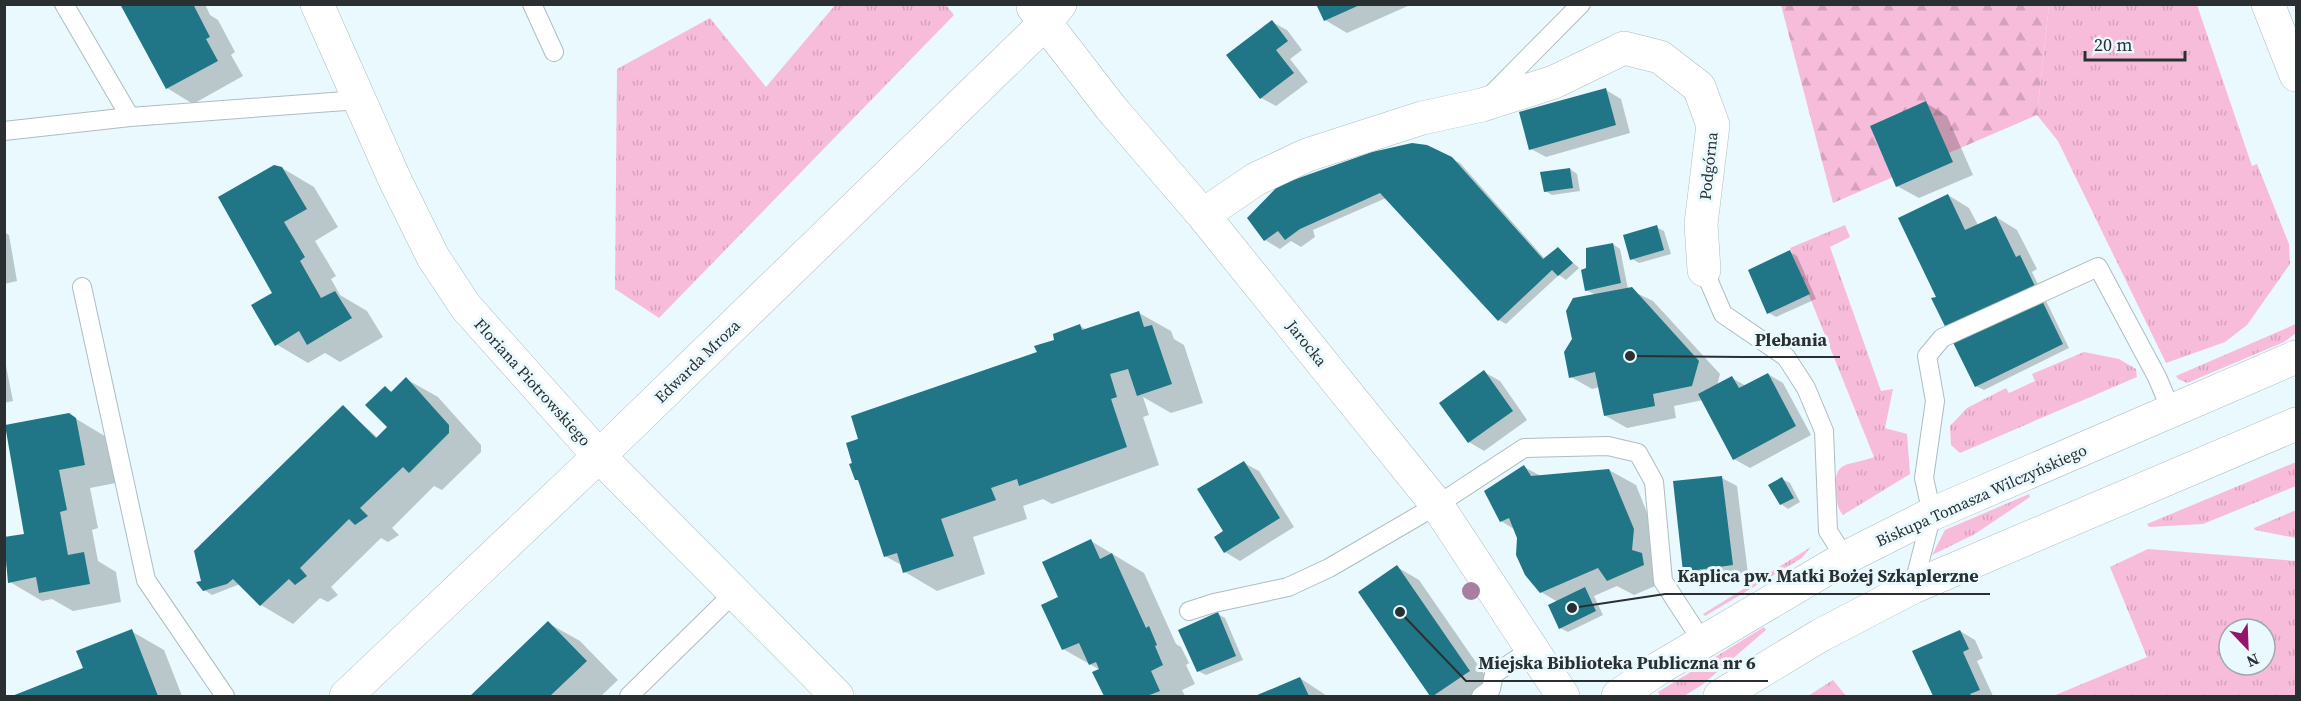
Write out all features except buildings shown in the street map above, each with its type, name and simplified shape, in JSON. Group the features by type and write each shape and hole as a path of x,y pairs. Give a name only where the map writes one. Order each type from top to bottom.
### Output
{"street":[{"name":"Floriana Piotrowskiego","path":"317,4 359,100 434,257 466,307 599,456 837,696"},
{"path":"2268,4 2296,75"},
{"name":"Jarocka","path":"1046,11 1111,108 1203,215 1437,505 1563,696"},
{"name":"Edwarda Mroza","path":"346,696 599,456 1046,11"},
{"name":"Podgórna","path":"1203,215 1257,179 1307,156 1422,118 1482,105 1554,82 1624,48 1660,57 1699,87 1713,125 1701,224 1704,270"},
{"name":"Biskupa Tomasza Wilczyńskiego","path":"1618,696 1702,641 1845,558 1932,514 2296,357"},
{"path":"1720,696 1821,636 1913,586 2296,424"}],"lane":[{"path":"64,4 130,117"},
{"path":"532,4 554,52"},
{"path":"1482,105 1581,4"},
{"path":"4,130 130,117 359,100"},
{"path":"1913,586 1932,514 1924,478 1935,401 1927,356 1942,338 2098,267 2157,377 2171,410"},
{"name":"Podgórna","path":"1704,270 1724,314 1786,357 1806,388 1824,431 1828,531 1845,558"},
{"path":"82,287 146,580 225,696"},
{"path":"1189,611 1288,587 1329,568 1437,505 1524,448 1608,446 1638,453 1654,482 1663,580 1702,641"},
{"path":"629,696 734,593"},
{"path":"1481,696 1491,689 1494,674 1532,649"}],"green space":[{"path":"836,4 946,5 954,15 659,318 615,289 617,69 710,18 766,87"},
{"path":"1781,5 2049,5 2037,115 1833,203"},
{"path":"2049,5 2197,5 2252,166 2257,164 2289,244 2290,264 2247,325 2225,342 2166,363 2058,141 2037,115"},
{"path":"1845,225 1850,237 1830,247 1881,391 1893,389 1885,428 1907,434 1910,474 1843,515 1837,502 1837,474 1844,466 1874,457 1790,248"},
{"path":"2296,324 2296,333 2284,342 2187,383 2176,376"},
{"path":"2084,352 2119,359 2136,369 2137,377 1960,453 1951,445 1950,426 1967,408 2006,388 2009,393 2035,381 2032,374"},
{"path":"2296,462 2296,486 2203,524 2149,527 2147,524"},
{"path":"2029,494 2030,497 1975,534 1932,555 1945,530"},
{"path":"2296,510 2296,538 2254,528"},
{"path":"1811,547 1802,558 1705,616 1703,614"},
{"path":"2148,549 2296,561 2296,696 2053,696 2147,657 2110,567"},
{"path":"1764,627 1766,630 1702,685 1684,696 1660,696 1658,692"},
{"path":"1833,680 1846,696 1808,696"}],"place":[{"name":"Plebania","path":"1630,356"},
{"name":"Kaplica pw. Matki Bożej Szkaplerzne","path":"1572,608"},
{"name":"Miejska Biblioteka Publiczna nr 6","path":"1400,612"}]}
